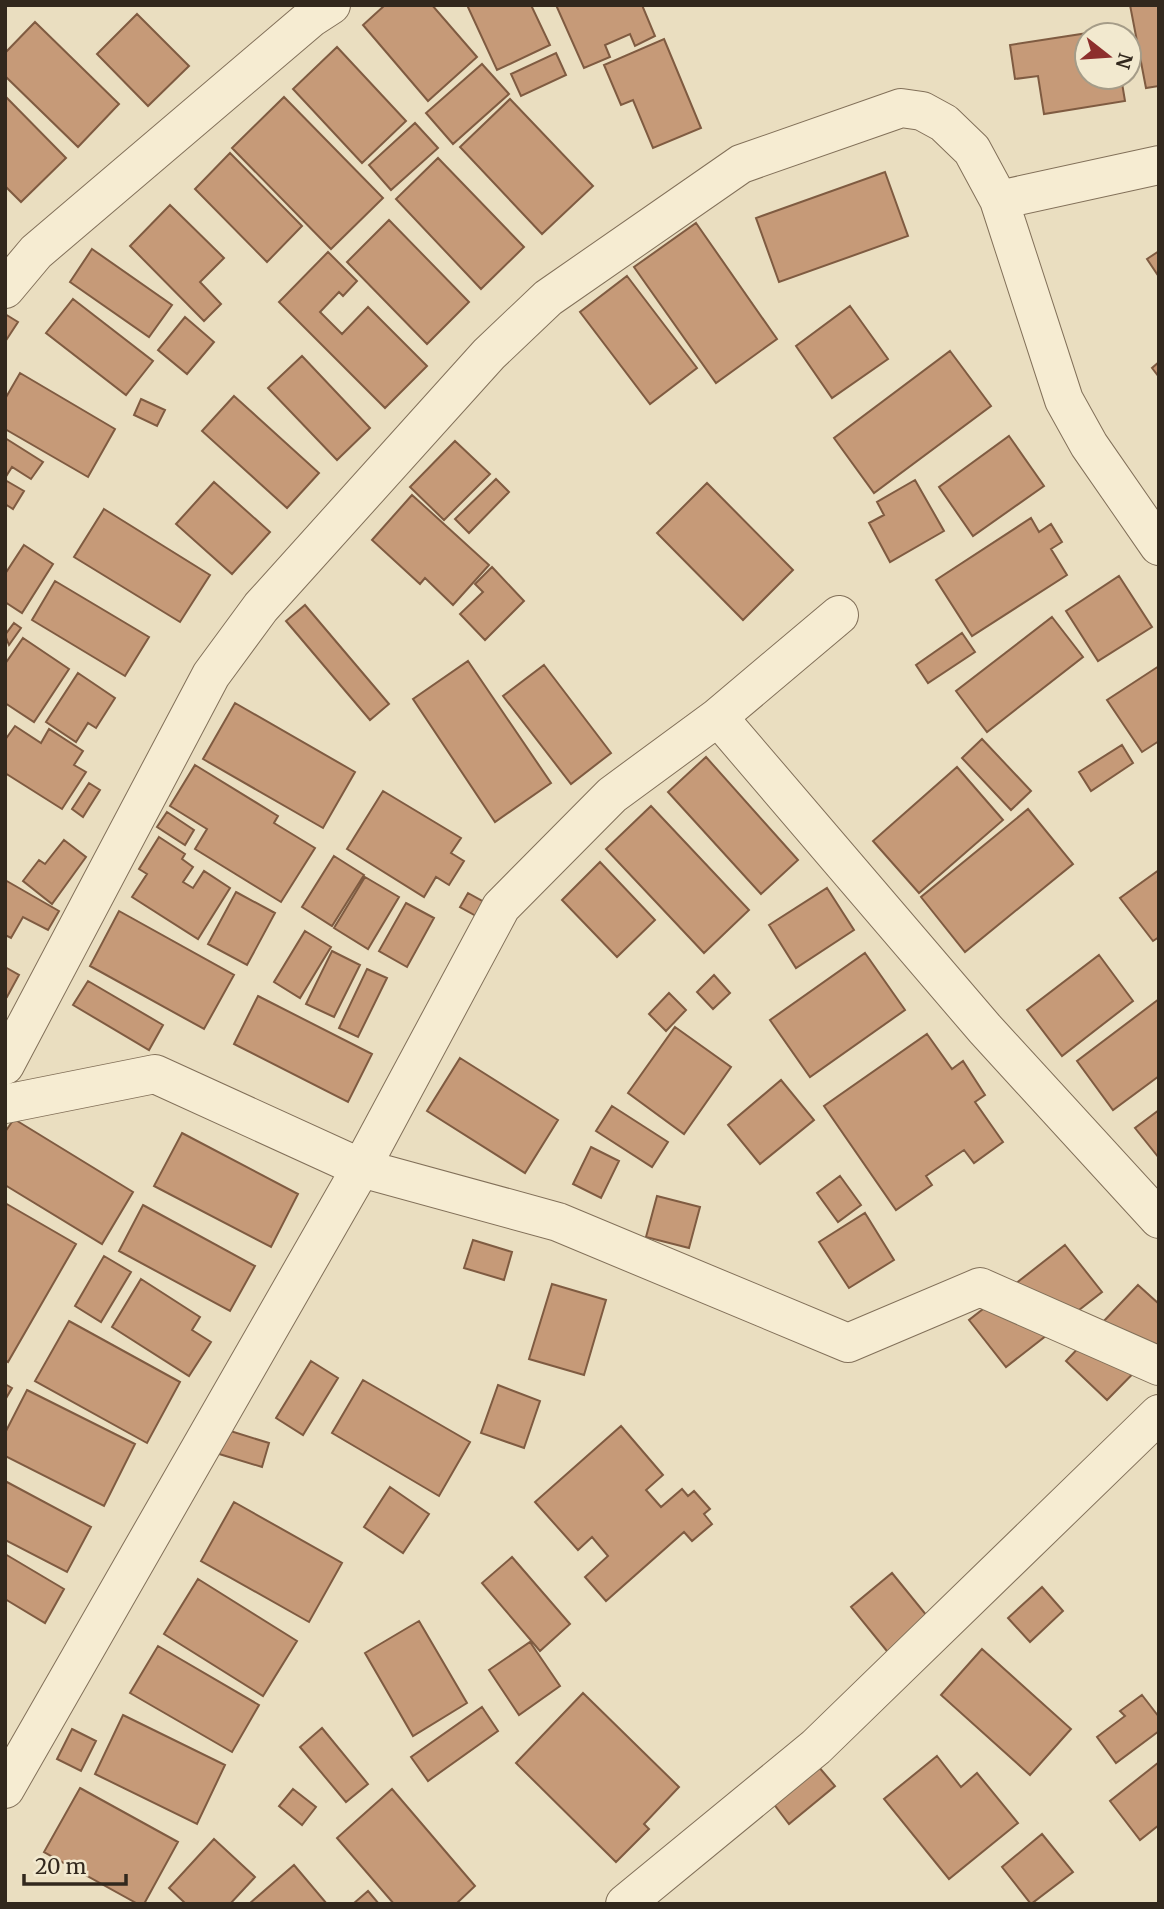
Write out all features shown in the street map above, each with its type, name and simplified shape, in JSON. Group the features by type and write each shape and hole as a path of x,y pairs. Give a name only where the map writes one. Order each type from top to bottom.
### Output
{"street":[{"path":"5,289 36,252 314,10"},
{"path":"5,1065 211,676 261,607 489,354 548,298 741,164 901,108 922,111 944,123 972,150 999,200 1064,400 1089,445 1159,546"},
{"path":"999,200 1159,165"},
{"path":"5,1789 361,1168 501,907 612,795 718,717 839,615"},
{"path":"718,717 985,1029 1159,1219"},
{"path":"5,1104 155,1074 361,1168 558,1222 848,1343 981,1287 1159,1366"},
{"path":"625,1904 816,1747 1159,1414"}],"building":[{"path":"385,5 432,5 477,57 428,101 363,25"},
{"path":"467,5 531,5 550,45 497,70"},
{"path":"556,5 642,5 655,36 635,46 630,34 605,45 610,57 584,68"},
{"path":"1130,5 1159,5 1159,86 1146,88 1143,72 1143,21 1133,21"},
{"path":"137,14 189,66 148,106 97,54"},
{"path":"35,22 119,104 78,147 5,76 5,53"},
{"path":"1073,35 1073,91 1123,91 1125,101 1044,114 1038,76 1015,79 1010,45"},
{"path":"664,39 701,128 653,148 633,100 621,105 604,65"},
{"path":"337,47 406,121 362,163 293,89"},
{"path":"556,53 566,75 521,96 511,74"},
{"path":"482,64 509,94 453,144 426,113"},
{"path":"5,96 66,158 21,202 5,186"},
{"path":"284,97 383,198 331,249 232,148"},
{"path":"510,99 593,186 542,234 460,147"},
{"path":"415,123 438,148 391,190 369,165"},
{"path":"230,153 302,226 267,262 195,189"},
{"path":"438,158 524,247 481,289 396,199"},
{"path":"885,172 908,236 779,282 756,218"},
{"path":"170,205 224,258 200,282 221,304 204,321 130,246"},
{"path":"389,220 469,302 427,344 347,262"},
{"path":"696,223 777,339 716,383 634,267"},
{"path":"92,249 172,305 149,337 70,282"},
{"path":"1159,251 1159,277 1147,259"},
{"path":"328,252 357,281 343,296 339,292 320,312 342,334 368,307 427,366 385,408 279,302"},
{"path":"627,276 697,368 650,404 580,312"},
{"path":"73,299 153,361 126,395 46,333"},
{"path":"850,306 888,359 832,398 796,346"},
{"path":"5,314 18,322 5,342"},
{"path":"185,317 214,342 187,374 158,350"},
{"path":"950,351 991,406 874,493 834,438"},
{"path":"302,356 370,428 337,460 268,388"},
{"path":"1159,362 1159,377 1152,368"},
{"path":"20,373 115,429 88,477 5,429 5,399"},
{"path":"234,396 319,473 287,508 202,431"},
{"path":"141,399 165,410 157,426 134,415"},
{"path":"1009,436 1044,486 973,536 939,487"},
{"path":"5,438 43,462 31,479 12,467 5,478"},
{"path":"455,441 490,474 444,520 410,487"},
{"path":"496,479 509,492 469,533 455,519"},
{"path":"5,480 24,491 13,509 5,504"},
{"path":"915,480 944,531 890,562 869,523 884,515 877,502"},
{"path":"214,482 270,532 232,574 176,524"},
{"path":"707,483 793,570 743,620 657,533"},
{"path":"412,495 489,565 453,605 425,578 420,584 372,540"},
{"path":"104,509 210,575 180,622 74,557"},
{"path":"1031,518 1039,532 1051,524 1062,542 1051,549 1067,575 972,636 936,580"},
{"path":"24,545 53,564 22,613 5,602 5,574"},
{"path":"492,567 524,601 485,640 460,614 483,592 475,584"},
{"path":"1119,576 1152,627 1098,661 1066,611"},
{"path":"55,581 149,637 125,676 32,620"},
{"path":"305,605 389,704 370,720 286,621"},
{"path":"1052,617 1083,657 987,732 956,691"},
{"path":"14,623 21,628 9,645 5,635"},
{"path":"962,633 975,652 928,683 916,665"},
{"path":"23,638 69,669 34,722 5,703 5,664"},
{"path":"468,661 551,783 495,822 413,699"},
{"path":"544,665 611,753 571,784 503,696"},
{"path":"1159,666 1159,741 1142,752 1107,700"},
{"path":"78,673 115,698 96,728 88,723 76,742 46,722"},
{"path":"235,703 355,772 323,828 203,759"},
{"path":"15,726 41,743 49,729 83,751 74,765 86,772 62,809 5,773 5,740"},
{"path":"982,739 1031,791 1011,810 962,758"},
{"path":"1122,745 1133,763 1091,791 1079,772"},
{"path":"706,757 798,860 761,894 668,792"},
{"path":"195,765 278,816 274,823 315,848 281,902 195,849 207,829 170,806"},
{"path":"957,767 1003,820 919,893 873,841"},
{"path":"89,783 100,790 83,817 72,809"},
{"path":"383,791 461,838 451,853 464,861 449,885 436,877 424,897 347,849"},
{"path":"651,806 749,910 704,953 606,849"},
{"path":"1028,809 1073,864 965,952 921,897"},
{"path":"167,812 194,830 185,845 157,827"},
{"path":"159,837 185,854 182,859 193,867 183,882 193,888 204,871 230,888 198,939 132,897 147,874 139,869"},
{"path":"64,840 86,857 52,904 23,881 39,860 45,864"},
{"path":"334,856 364,875 332,926 302,907"},
{"path":"600,862 655,920 617,957 562,900"},
{"path":"1159,870 1159,937 1153,941 1120,898"},
{"path":"365,877 399,897 368,949 334,928"},
{"path":"5,880 59,911 48,930 23,917 11,938 5,935"},
{"path":"827,888 854,930 796,968 769,925"},
{"path":"236,892 275,913 247,965 208,944"},
{"path":"468,893 484,902 476,916 460,907"},
{"path":"406,903 434,918 407,967 379,951"},
{"path":"119,911 234,975 204,1029 90,966"},
{"path":"305,931 331,947 300,998 274,982"},
{"path":"332,951 360,965 334,1017 306,1004"},
{"path":"865,953 905,1010 810,1077 770,1020"},
{"path":"1099,955 1133,1001 1062,1056 1027,1010"},
{"path":"5,967 19,975 7,997 5,996"},
{"path":"367,969 387,978 358,1037 339,1028"},
{"path":"714,975 730,993 713,1009 697,992"},
{"path":"88,981 163,1025 149,1050 73,1005"},
{"path":"669,993 686,1010 666,1031 649,1014"},
{"path":"258,996 372,1054 348,1102 234,1044"},
{"path":"1159,999 1159,1076 1113,1110 1077,1061"},
{"path":"675,1027 731,1067 684,1134 628,1093"},
{"path":"927,1034 952,1069 963,1061 985,1095 975,1102 1003,1142 974,1163 964,1150 926,1176 932,1185 896,1210 824,1106"},
{"path":"460,1058 558,1120 525,1173 427,1111"},
{"path":"781,1080 814,1120 760,1164 728,1125"},
{"path":"612,1106 668,1142 652,1167 596,1131"},
{"path":"1159,1110 1159,1158 1135,1128"},
{"path":"14,1119 133,1192 102,1244 5,1185 5,1132"},
{"path":"182,1133 298,1194 271,1247 154,1186"},
{"path":"591,1147 619,1161 601,1198 573,1184"},
{"path":"840,1176 861,1205 838,1222 817,1193"},
{"path":"657,1196 700,1207 689,1248 646,1237"},
{"path":"5,1203 76,1244 8,1362 5,1360"},
{"path":"143,1205 255,1266 230,1311 119,1251"},
{"path":"865,1213 894,1260 849,1288 819,1242"},
{"path":"473,1240 512,1252 504,1280 464,1268"},
{"path":"1065,1245 1102,1292 1006,1367 969,1320"},
{"path":"104,1256 131,1272 101,1322 75,1306"},
{"path":"141,1279 200,1317 192,1330 211,1342 189,1376 112,1327"},
{"path":"552,1284 606,1300 584,1375 529,1359"},
{"path":"1138,1285 1159,1304 1159,1347 1107,1400 1066,1361"},
{"path":"69,1321 180,1382 147,1443 35,1381"},
{"path":"311,1361 338,1378 303,1435 276,1418"},
{"path":"363,1380 470,1442 439,1496 332,1433"},
{"path":"5,1384 12,1388 5,1400"},
{"path":"498,1385 540,1401 524,1448 481,1433"},
{"path":"27,1390 135,1444 104,1506 5,1456 5,1433"},
{"path":"621,1426 663,1475 646,1490 661,1507 682,1489 688,1496 694,1491 710,1509 704,1514 712,1524 692,1541 684,1532 606,1601 585,1577 608,1556 592,1537 578,1550 535,1502"},
{"path":"224,1429 269,1443 262,1467 216,1453"},
{"path":"5,1481 91,1527 67,1572 5,1540"},
{"path":"390,1487 429,1514 403,1553 364,1527"},
{"path":"234,1502 342,1563 309,1622 201,1561"},
{"path":"5,1554 64,1589 45,1623 5,1599"},
{"path":"512,1557 570,1624 540,1651 482,1583"},
{"path":"892,1573 932,1622 891,1656 851,1607"},
{"path":"198,1579 297,1641 263,1696 164,1634"},
{"path":"1042,1587 1063,1611 1030,1642 1008,1618"},
{"path":"419,1621 467,1703 413,1736 365,1653"},
{"path":"530,1642 560,1686 519,1715 489,1670"},
{"path":"158,1646 259,1705 232,1752 130,1693"},
{"path":"982,1649 1071,1729 1030,1775 941,1695"},
{"path":"583,1693 679,1787 644,1824 649,1829 616,1862 516,1763"},
{"path":"1142,1695 1159,1717 1159,1731 1116,1763 1097,1737 1125,1716 1120,1711"},
{"path":"482,1707 498,1731 428,1781 411,1757"},
{"path":"123,1715 225,1765 197,1824 95,1774"},
{"path":"322,1728 368,1784 346,1802 300,1747"},
{"path":"72,1729 96,1741 81,1771 57,1759"},
{"path":"937,1756 961,1787 977,1773 1018,1823 949,1879 884,1799"},
{"path":"1159,1762 1159,1825 1140,1840 1110,1801"},
{"path":"818,1766 835,1786 789,1824 773,1803"},
{"path":"80,1788 178,1842 144,1904 138,1904 44,1852"},
{"path":"293,1789 316,1807 302,1825 279,1806"},
{"path":"392,1789 475,1886 456,1904 394,1904 337,1838"},
{"path":"1042,1834 1073,1872 1031,1904 1002,1867"},
{"path":"214,1839 255,1877 230,1904 186,1904 169,1888"},
{"path":"294,1865 327,1904 249,1904"},
{"path":"368,1891 379,1904 353,1904"}]}
